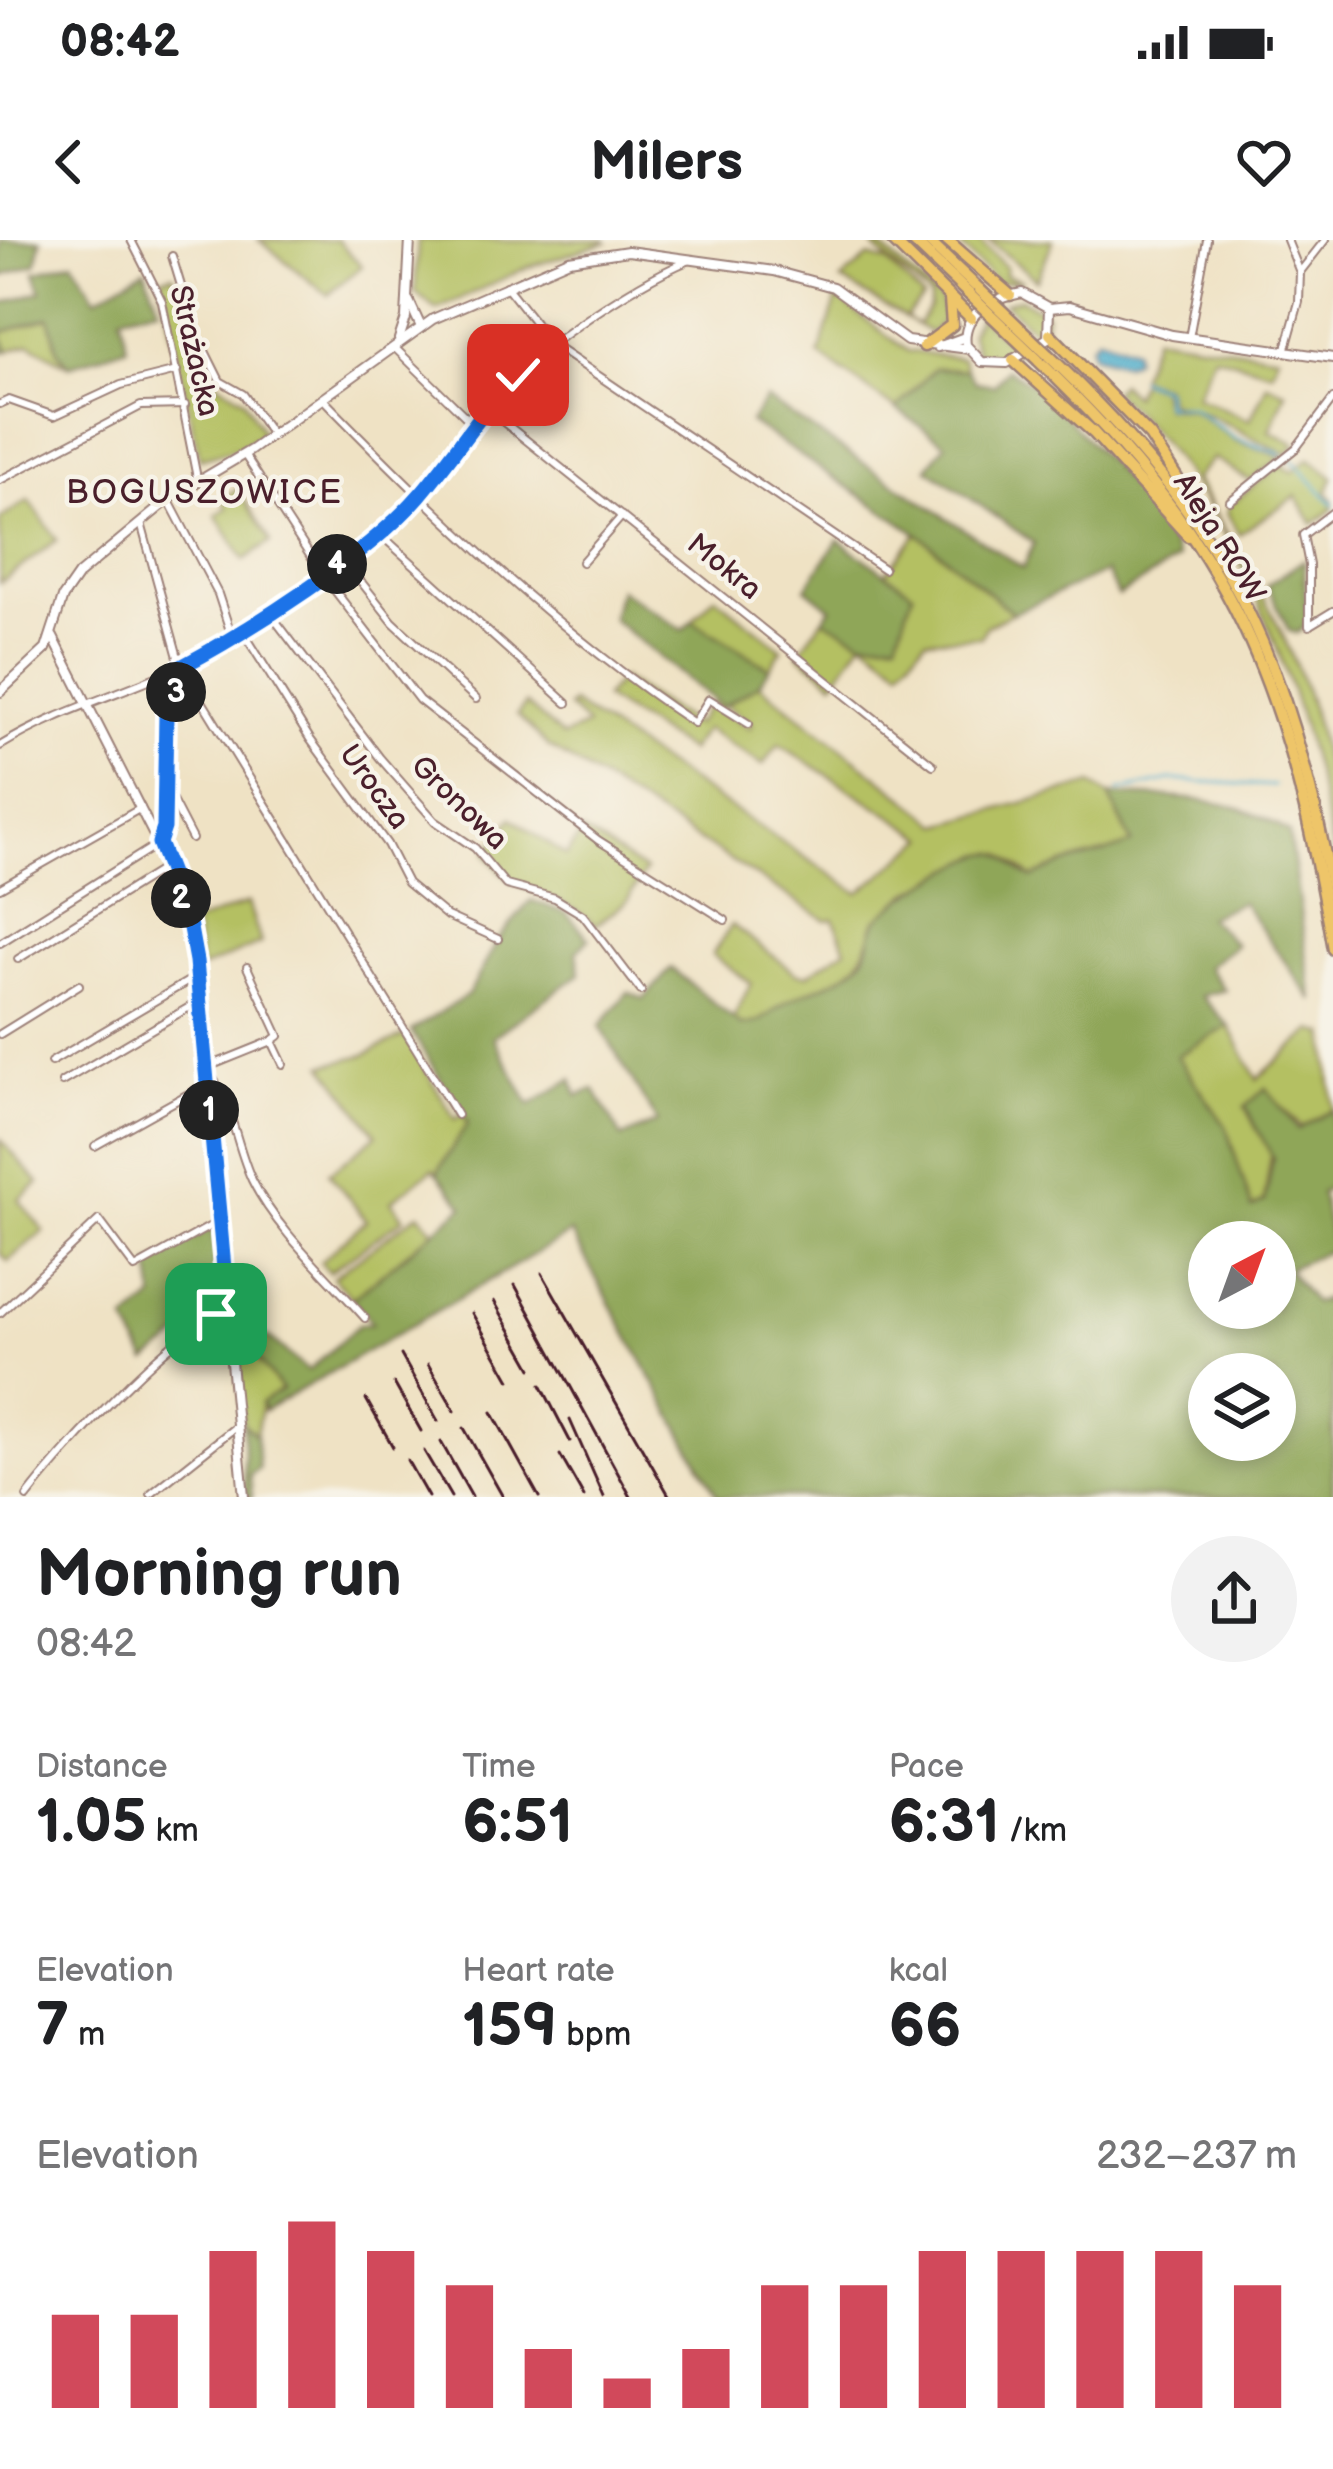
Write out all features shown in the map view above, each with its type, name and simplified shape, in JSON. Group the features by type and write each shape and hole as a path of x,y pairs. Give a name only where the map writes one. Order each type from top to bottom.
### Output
{"main road":[{"path":"892,240 971,318"},
{"name":"Aleja ROW","path":"912,240 1147,455 1211,541 1258,627 1286,693 1307,766 1333,895"},
{"name":"Aleja ROW","path":"927,240 975,293"},
{"path":"947,240 1010,295"},
{"path":"929,347 952,325 954,311 947,292"},
{"path":"1052,327 1164,453 1191,494 1211,541"},
{"name":"Aleja ROW","path":"1043,357 1139,462 1208,555 1255,646 1287,732 1333,950"},
{"path":"1013,360 1094,433 1208,555"}],"street":[{"name":"Strażacka","path":"132,240 162,301 197,478"},
{"path":"395,346 406,318 410,240"},
{"path":"1189,338 1208,240"},
{"path":"1285,352 1300,302 1300,272 1287,240"},
{"path":"1300,272 1325,240"},
{"path":"0,692 40,655 70,585 168,500 272,435 419,328 568,260 613,247 828,285 896,336 929,347 968,350 986,364 1013,360 1052,327 1086,310"},
{"path":"172,256 194,329 220,381 243,394 272,435"},
{"path":"0,746 40,721 181,667 242,631 379,533 418,497 484,407 555,347 640,281 694,259"},
{"path":"506,286 555,347 884,569"},
{"path":"968,350 964,337 971,318 1010,295 1031,294 1049,308 1086,310 1189,338 1333,358"},
{"path":"408,299 419,328"},
{"path":"1049,308 1052,327"},
{"path":"406,318 419,328"},
{"path":"929,347 964,337"},
{"path":"395,346 473,424"},
{"path":"0,404 9,400 54,416 121,385 177,371"},
{"path":"323,399 418,497 623,676 694,722 709,699 749,724"},
{"path":"1230,501 1296,448 1333,399"},
{"path":"0,480 141,406 185,405"},
{"name":"Mokra","path":"484,407 932,765"},
{"path":"244,453 322,574 419,700 467,743 608,847 725,920"},
{"path":"168,500 218,593 232,637"},
{"path":"1333,512 1303,535 1302,544 1309,566 1309,626 1333,611"},
{"path":"582,562 622,516"},
{"path":"141,521 184,679 166,715 159,843"},
{"path":"379,533 567,704"},
{"path":"343,560 393,622 476,699"},
{"name":"Gronowa","path":"269,612 435,821 476,848 506,885 555,898 583,915 641,991"},
{"name":"Urocza","path":"242,631 310,739 388,844 407,883 448,916 498,939"},
{"path":"52,636 159,843 188,917 200,1002 244,1497"},
{"path":"181,667 457,1115"},
{"path":"164,784 192,839"},
{"path":"0,889 141,808"},
{"path":"0,943 159,843"},
{"path":"18,959 169,866"},
{"path":"206,1068 279,1036 247,968"},
{"path":"51,1062 197,976"},
{"path":"0,1034 79,985"},
{"path":"62,1082 200,1002"},
{"path":"272,1041 283,1064"},
{"path":"206,1068 217,1081 252,1180 270,1209 365,1318"},
{"path":"95,1146 207,1084"},
{"path":"0,1313 99,1220 135,1268 219,1222"},
{"path":"27,1497 67,1444 124,1391 207,1319 228,1312"},
{"path":"151,1494 238,1425"}],"green space":[{"path":"0,240 41,240 36,264 0,277"},
{"path":"259,240 337,240 362,266 328,295"},
{"path":"418,240 607,242 526,268 436,310 415,292"},
{"path":"873,240 941,300 944,319 931,333 911,321 918,325 930,307 930,296 875,249"},
{"path":"954,240 978,240 1006,267 1005,275 1023,281 997,282"},
{"path":"988,240 1053,240 1037,280"},
{"path":"869,257 887,262 923,298 905,318 841,280"},
{"path":"73,261 96,298 145,269 159,307 121,315 127,347 69,366 57,349 49,317 1,333 8,351 0,353 0,304 41,291 35,272"},
{"path":"173,274 217,382 244,399 263,433 240,448 200,459 159,278"},
{"path":"837,298 908,351 962,358 967,370 935,368 896,409 819,355"},
{"path":"1020,298 1046,314 1043,339 1004,303"},
{"path":"979,316 1018,352 1001,360 977,353 970,333"},
{"path":"50,317 57,349 69,366 30,344 8,351 0,333"},
{"path":"1154,336 1278,355 1272,372 1214,355 1196,396 1250,420 1267,384 1286,392 1270,431 1296,444 1287,454 1214,418 1169,403 1165,387 1139,378"},
{"path":"935,368 967,370 975,382 994,385 1007,369 1041,390 1160,518 1178,559 1118,596 1106,572 1013,613 917,533 750,422 766,399 1023,568 1034,543 927,468 946,444 896,409"},
{"path":"1140,381 1160,388 1164,407 1191,409 1237,441 1282,457 1250,481 1213,458 1195,479 1272,613 1309,700 1330,798 1333,853 1303,727 1259,604 1197,489 1113,391 1120,383 1133,396"},
{"path":"1309,458 1333,477 1327,493 1333,509 1313,524 1296,496 1239,534 1227,513 1230,504 1287,460 1282,466 1293,472"},
{"path":"238,489 271,542 244,560 216,515 227,508 222,500"},
{"path":"29,500 57,540 0,583 0,519"},
{"path":"917,533 1013,613 986,626 981,637 926,639 901,668 863,640 913,593 884,575"},
{"path":"838,540 913,592 897,640 863,640 823,619 831,608 806,588"},
{"path":"1304,560 1307,625 1297,633 1289,631 1267,585"},
{"path":"619,589 683,630 692,621 770,668 759,684 722,707 612,619"},
{"path":"715,596 782,649 770,668 692,621"},
{"path":"823,619 863,640 834,682 798,654"},
{"path":"621,678 695,725 710,703 750,728 752,723 725,705 759,684 940,825 1092,784 1109,795 1132,843 1033,878 1002,854 911,891 875,921 862,956 845,974 790,1000 762,1020 741,1026 733,1019 751,983 712,955 732,925 796,973 807,975 846,949 834,919 826,920 548,746 517,715 526,704 563,737 587,725 568,707 572,703 859,893 926,838 779,744 763,765 705,729 689,751 604,698"},
{"path":"1109,795 1226,805 1289,833 1313,1001 1242,902 1208,917 1236,945 1207,967 1225,990 1201,996 1229,1026 1177,1056 1226,1127 1252,1208 1265,1201 1273,1158 1245,1107 1266,1088 1298,1129 1333,1110 1333,1186 1321,1193 1333,1249 1296,1265 1296,1221 1188,1221 1188,1329 1296,1329 1296,1280 1314,1303 1333,1297 1333,1497 718,1497 571,1233 264,1411 261,1403 282,1390 247,1346 268,1337 308,1371 360,1324 372,1323 352,1299 464,1206 437,1173 468,1123 411,1031 468,995 500,937 531,900 566,913 589,938 577,951 580,974 493,1037 530,1105 572,1079 577,1096 594,1089 622,1138 657,1122 600,1026 628,992 644,999 671,968 741,1025 756,1022 853,969 864,956 875,923 886,911 972,859 996,853 1033,878 1132,843"},
{"path":"512,818 566,856 583,831 645,871 627,901 596,925 510,879 486,853"},
{"path":"248,903 261,943 200,969 194,923"},
{"path":"1229,1026 1257,1079 1313,1030 1326,1034 1333,1110 1301,1127 1279,1104 1264,1202 1251,1208 1226,1127 1176,1055"},
{"path":"405,1035 455,1119 462,1114 468,1123 437,1173 433,1169 391,1201 404,1218 329,1272 320,1262 366,1220 329,1173 377,1135 324,1065 364,1055"},
{"path":"0,1139 39,1183 19,1200 44,1231 8,1261 0,1253"},
{"path":"419,1213 434,1231 352,1299 333,1277"},
{"path":"212,1228 221,1303 147,1362 126,1322 155,1298 150,1265"},
{"path":"247,1346 282,1391 262,1403 256,1435 243,1424 236,1350"},
{"path":"243,1424 256,1435 259,1469 250,1475 252,1497 245,1497"}],"water":[{"path":"1098,337 1134,349 1134,359 1125,364 1092,355 1090,346"}],"waterway":[{"path":"1139,379 1164,389 1164,405 1191,407 1234,438 1281,454"},
{"path":"1291,459 1333,504"},
{"path":"1119,791 1171,780 1274,786"}],"railway":[{"path":"542,1273 670,1497"},
{"path":"515,1285 631,1497"},
{"path":"494,1301 532,1368"},
{"path":"472,1313 510,1380"},
{"path":"401,1355 438,1421"},
{"path":"428,1364 455,1411"},
{"path":"394,1383 421,1431"},
{"path":"541,1385 570,1441"},
{"path":"366,1399 393,1447"},
{"path":"492,1412 539,1497"},
{"path":"570,1420 604,1497"},
{"path":"464,1428 503,1497"},
{"path":"441,1442 472,1497"},
{"path":"424,1451 451,1497"},
{"path":"560,1455 584,1497"},
{"path":"407,1460 428,1497"}],"district":[{"name":"BOGUSZOWICE","path":"205,493"}],"route":[{"path":"216,1314 228,1312 196,961 188,917 159,843 164,828 166,715 184,679 181,667 362,548 418,497 484,407 518,375"}]}
